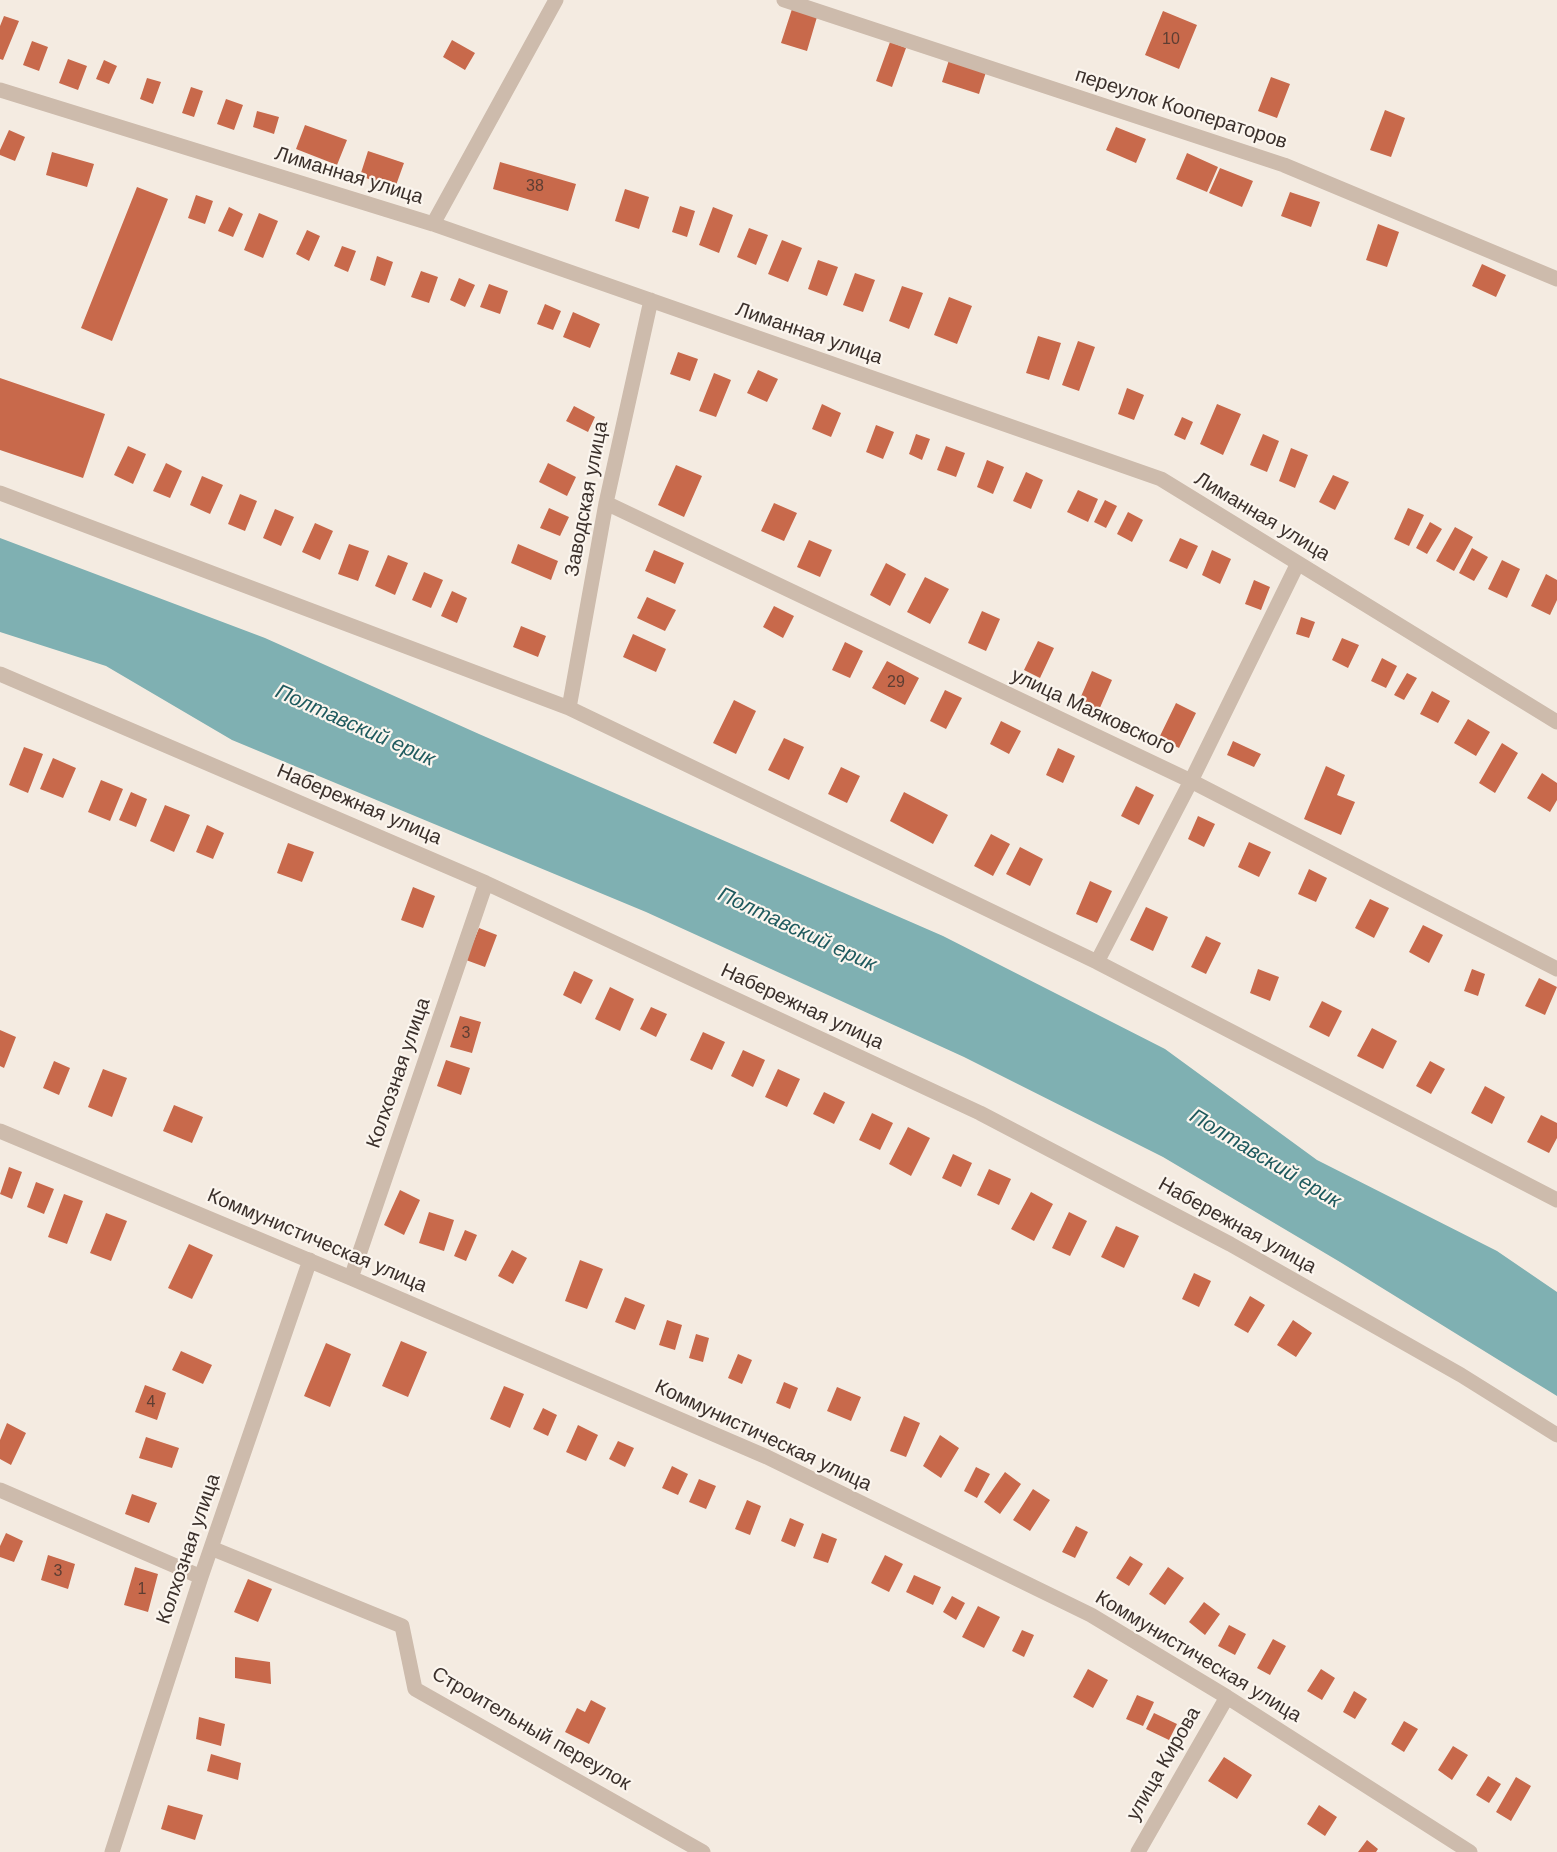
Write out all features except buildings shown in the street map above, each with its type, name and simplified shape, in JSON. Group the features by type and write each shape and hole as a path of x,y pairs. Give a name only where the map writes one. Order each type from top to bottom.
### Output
{"street":[{"path":"433,224 556,0"},
{"name":"переулок Кооператоров","path":"784,0 1284,165 1557,279"},
{"name":"Лиманная улица","path":"0,90 433,224 1161,479 1557,722"},
{"name":"Заводская улица","path":"568,708 606,503 651,300"},
{"path":"0,493 568,708 1097,962 1557,1200"},
{"name":"улица Маяковского","path":"606,503 1191,781 1557,969"},
{"path":"1097,962 1191,781 1298,563"},
{"name":"Набережная улица","path":"0,674 486,883 980,1113 1230,1244 1461,1375 1557,1435"},
{"name":"Колхозная улица","path":"351,1278 486,883"},
{"name":"Коммунистическая улица","path":"0,1131 310,1260 767,1457 1091,1615 1227,1697 1470,1852"},
{"name":"Колхозная улица","path":"112,1852 201,1577 310,1260"},
{"path":"0,1490 201,1577"},
{"name":"Строительный переулок","path":"211,1548 402,1626 415,1689 703,1852"},
{"name":"улица Кирова","path":"1138,1852 1227,1697"}],"water":[{"name":"Полтавский ерик","path":"0,538 265,638 943,936 1165,1049 1317,1160 1497,1251 1557,1292 1557,1396 1340,1262 1163,1157 964,1057 646,912 232,740 106,666 0,632"}]}
